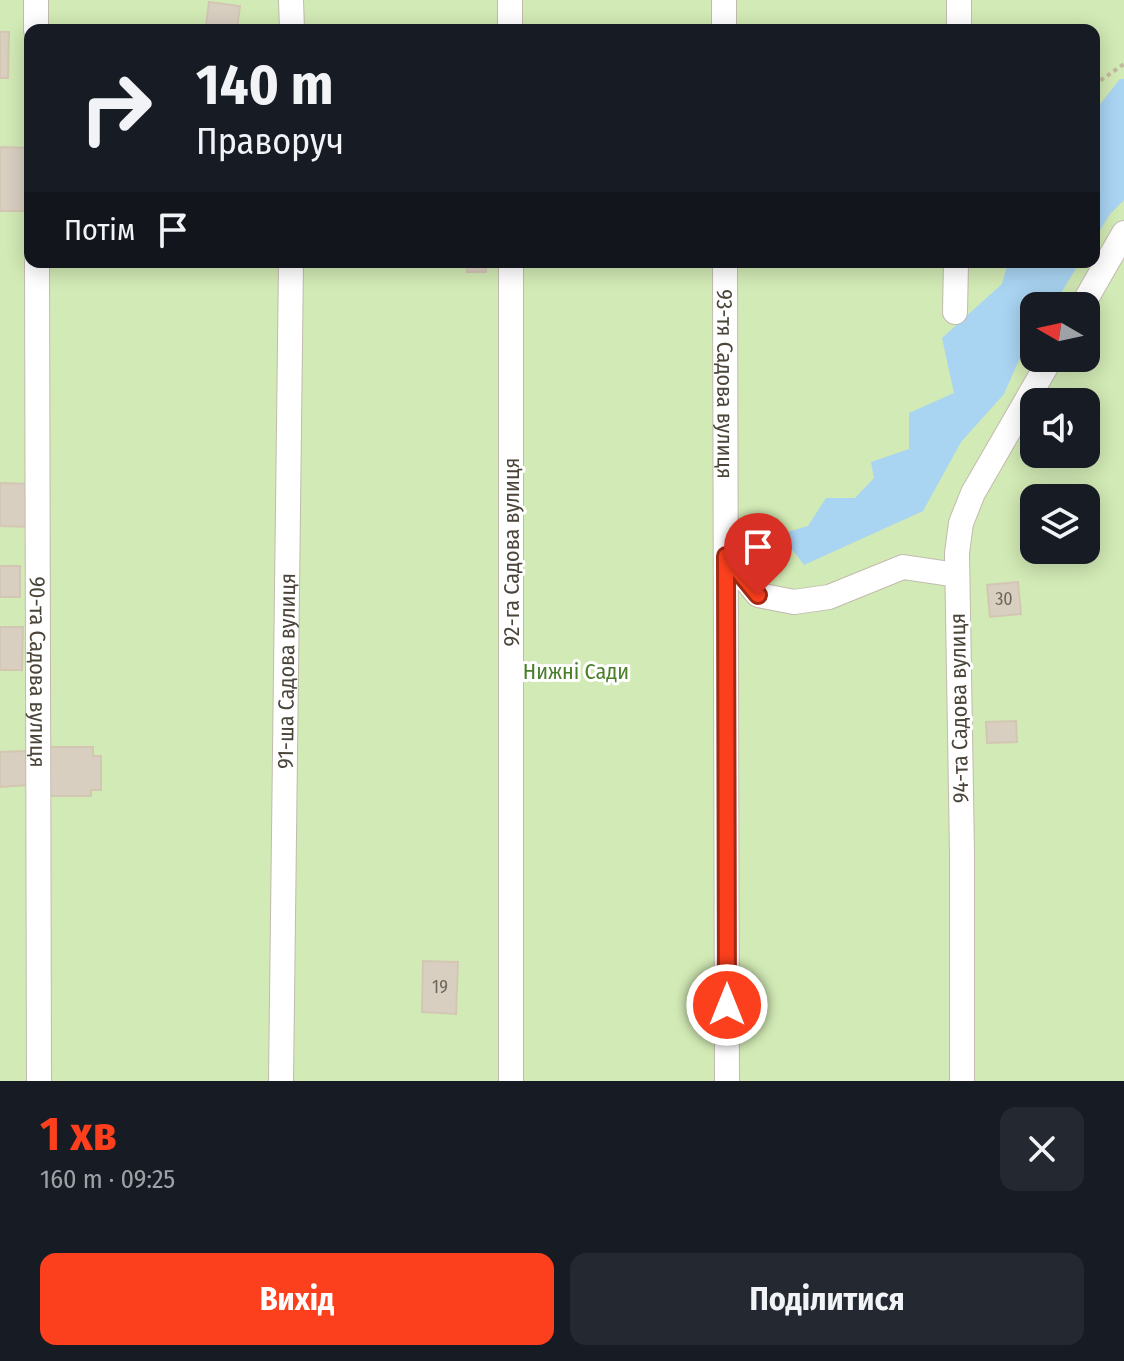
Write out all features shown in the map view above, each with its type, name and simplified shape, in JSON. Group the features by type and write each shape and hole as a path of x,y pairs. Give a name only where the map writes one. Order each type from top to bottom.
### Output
{"street":[{"path":"36,0 36,24"},
{"path":"291,0 292,24"},
{"path":"510,0 510,24"},
{"path":"724,0 724,24"},
{"path":"959,0 959,24"},
{"path":"1090,292 1124,233"},
{"name":"90-та Садова вулиця","path":"37,268 39,1081"},
{"name":"91-ша Садова вулиця","path":"281,1081 291,268"},
{"name":"92-га Садова вулиця","path":"511,268 511,1081"},
{"name":"93-тя Садова вулиця","path":"725,268 727,1081"},
{"path":"955,312 956,268"},
{"name":"94-та Садова вулиця","path":"962,1081 957,575 961,523 973,493 1043,372"},
{"path":"726,556 758,595 794,602 829,597 903,567 957,575"}],"path":[{"path":"1100,81 1124,64"}],"green space":[{"name":"Нижні Сади","path":"0,0 1124,0 1124,1081 0,1081"}],"water":[{"path":"1120,79 1124,79 1124,200 1100,230 1100,104"},
{"path":"1006,268 1076,268 1062,292 1020,292 1020,358 1004,394 961,442 923,511 804,565 780,534 808,526 826,498 855,498 874,478 871,462 909,449 909,413 954,393 942,338 1002,284"}],"building":[{"path":"209,2 240,6 238,24 206,24"},
{"path":"0,32 9,32 8,78 0,78"},
{"path":"0,147 24,148 24,211 0,211"},
{"path":"467,268 486,268 486,272 467,272"},
{"path":"0,483 32,484 32,527 0,526"},
{"path":"0,566 20,566 20,597 0,597"},
{"path":"1018,582 1021,614 990,617 987,585"},
{"path":"0,627 23,627 22,670 0,670"},
{"path":"1016,721 1017,742 987,743 986,722"},
{"path":"48,747 93,747 93,756 101,756 101,790 91,790 91,796 48,796"},
{"path":"26,751 28,785 0,787 0,752"},
{"path":"423,961 458,962 456,1014 422,1012"}],"route":[{"path":"727,1005 726,556 758,595"}]}
